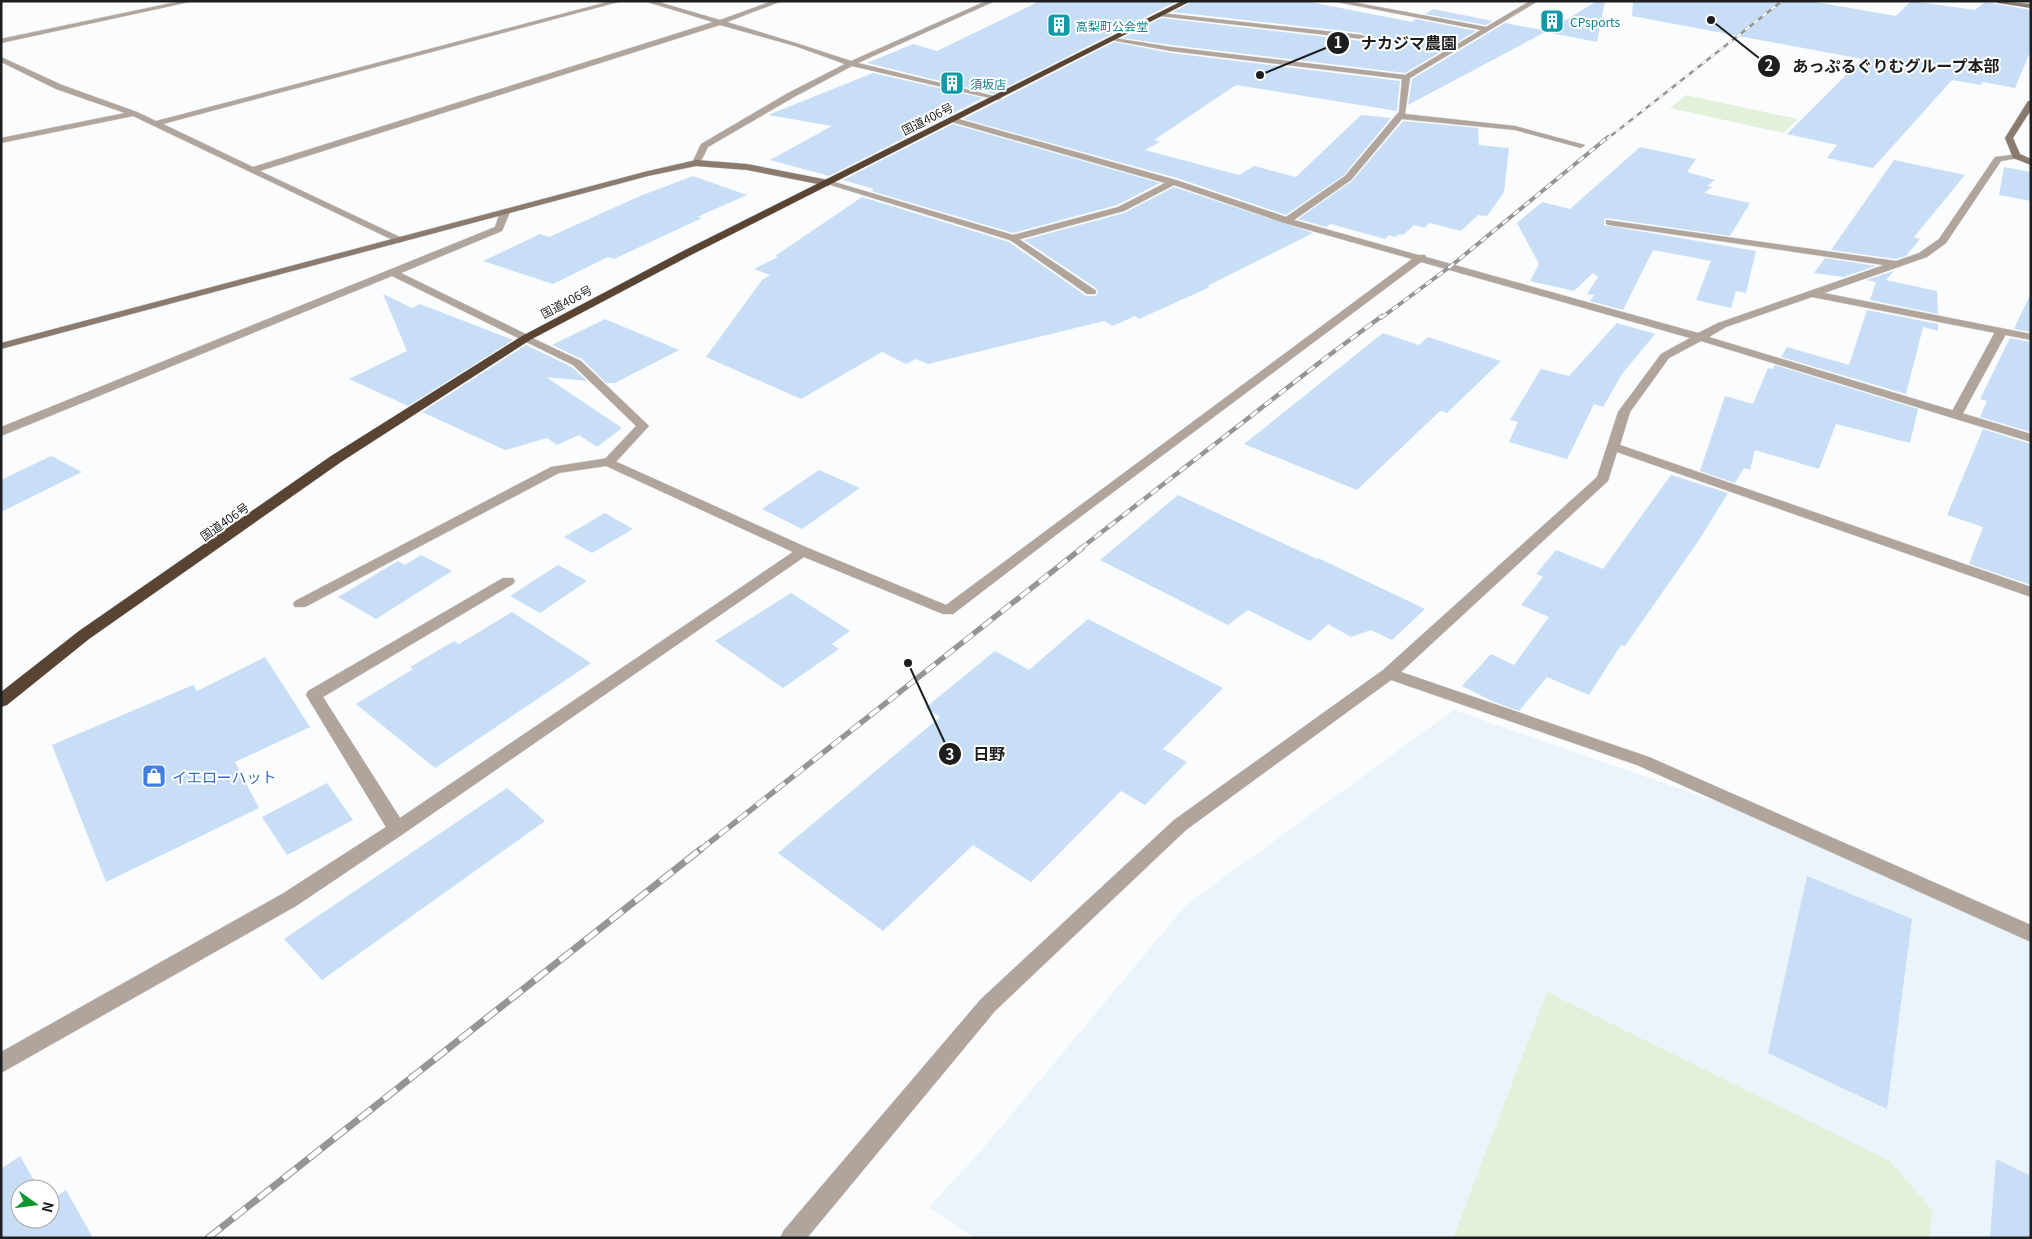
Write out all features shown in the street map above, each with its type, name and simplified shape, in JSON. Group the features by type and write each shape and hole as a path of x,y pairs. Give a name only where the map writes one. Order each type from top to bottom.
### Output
{"highway":[{"name":"国道406号","path":"1,701 84,635 328,465 526,338 689,252 955,120 1188,1"}],"street":[{"path":"1,41 191,1"},
{"path":"155,124 619,1"},
{"path":"647,1 797,45 851,64 998,98"},
{"path":"253,170 721,22 779,1"},
{"path":"696,163 704,146 791,95 851,64 992,1"},
{"path":"1335,1 1485,29"},
{"path":"1114,40 1171,49 1406,77 1535,1"},
{"path":"1998,1 2031,6"},
{"path":"1161,15 1362,38"},
{"path":"1,59 59,87 134,114 399,240"},
{"path":"1287,221 1348,178 1400,116 1403,112 1406,77"},
{"path":"2016,156 2009,138 2031,103"},
{"path":"1,141 134,114"},
{"path":"1400,116 1515,128 1581,145"},
{"path":"955,120 1173,182 1287,221 1698,336 2031,438"},
{"path":"792,1238 995,999 1180,824 1389,674 1603,478 1624,412 1665,356 1698,336 1722,325 1923,255 1943,241 1998,160 2016,156 2031,162"},
{"path":"1,346 647,174 696,163 747,167 828,183 1012,238 1091,292"},
{"path":"1012,238 1121,209 1173,182"},
{"path":"1,432 499,228 505,212"},
{"path":"1608,222 1897,264"},
{"path":"300,604 556,470 608,462 803,551 948,611 1421,257"},
{"path":"392,272 577,363 643,426 608,462"},
{"path":"1811,294 2031,337"},
{"path":"1956,415 2001,332"},
{"path":"1614,447 2031,592"},
{"path":"1,1063 289,900 397,829 803,551"},
{"path":"397,829 314,695 508,581"},
{"path":"1389,674 1643,761 2031,934"}],"shaded area":[{"path":"1454,710 1789,827 2031,942 2031,1238 974,1238 929,1207 980,1152 1185,906"}],"green space":[{"path":"1686,95 1798,119 1783,133 1670,108"},
{"path":"1547,992 1890,1161 1932,1210 1929,1238 1453,1238"}],"building":[{"path":"1040,1 1177,1 993,94 867,63 913,44 937,51"},
{"path":"1193,1 1305,1 1412,22 1416,19 1476,31 1405,73 1123,38 1161,18 1362,41 1367,38 1362,33 1173,12"},
{"path":"1597,1 1605,1 1597,42 1546,32"},
{"path":"1633,1 1810,1 1896,16 1911,1 1975,10 1985,2 2031,10 2031,50 2015,88 1983,82 1981,85 1952,80 1873,168 1827,158 1837,145 1787,134 1862,59 1632,16"},
{"path":"1433,9 1493,21 1486,25 1425,14"},
{"path":"1505,23 1547,31 1408,105 1412,79"},
{"path":"1114,42 1171,53 1400,81 1397,111 1236,85 1154,140 1160,142 1145,150 1239,175 1254,166 1296,177 1361,115 1391,118 1344,175 1286,215 1177,178 964,119"},
{"path":"873,73 983,98 829,176 770,160 832,126 768,115"},
{"path":"1403,121 1478,128 1479,145 1509,148 1504,192 1487,216 1478,215 1461,231 1430,223 1424,228 1414,225 1403,235 1399,234 1395,237 1389,235 1385,239 1331,224 1326,227 1298,219 1352,181"},
{"path":"953,124 1160,183 1117,205 1013,233 871,191 874,189 843,180"},
{"path":"1640,147 1696,159 1687,172 1715,180 1707,186 1712,187 1704,193 1750,203 1730,236 1606,218 1604,225 1756,251 1746,293 1736,291 1731,308 1696,300 1711,261 1653,250 1623,310 1590,301 1594,295 1587,294 1598,277 1593,273 1574,291 1530,281 1539,264 1517,223 1542,202 1570,209"},
{"path":"1894,160 1965,175 1914,237 1920,239 1906,256 1896,259 1831,250"},
{"path":"2004,167 2031,172 2031,201 1999,195"},
{"path":"693,176 747,195 697,217 702,218 614,259 608,257 553,284 483,261 540,234 549,237 640,196"},
{"path":"1174,187 1313,233 1207,286 1210,287 1139,319 1135,316 1113,326 1104,321 928,364 916,359 906,364 882,352 801,399 706,357 762,280 770,275 754,269 778,257 775,256 862,197 1009,242 1086,296 1095,296 1098,293 1096,288 1024,240 1124,213"},
{"path":"1825,258 1876,266 1843,277 1814,273"},
{"path":"1894,271 1886,280 1937,291 1938,314 1870,300 1876,282 1866,280"},
{"path":"2031,293 2031,332 2014,329"},
{"path":"383,294 412,308 420,304 513,340 408,406 349,379 407,351"},
{"path":"1867,310 1938,324 1938,331 1923,327 1906,394 1781,357 1787,347 1849,365"},
{"path":"605,319 679,350 615,383 606,383 582,359 552,345"},
{"path":"1617,323 1655,334 1622,374 1603,407 1594,404 1567,459 1509,442 1518,422 1510,420 1541,369 1569,376"},
{"path":"1383,333 1419,345 1428,337 1501,361 1447,413 1440,411 1357,490 1244,444"},
{"path":"2010,338 2031,342 2031,432 1980,417 1987,401 1980,399"},
{"path":"526,345 572,367 587,381 546,377 622,428 597,447 579,435 557,445 547,438 505,450 422,412"},
{"path":"1775,365 1918,409 1910,443 1836,424 1819,469 1755,450 1750,470 1744,468 1735,483 1700,471 1725,396 1753,404 1768,368 1772,369"},
{"path":"1983,429 2031,444 2031,585 1969,564 1983,527 1947,515"},
{"path":"51,456 82,472 1,512 1,480"},
{"path":"819,470 860,488 802,529 762,509"},
{"path":"1671,475 1728,493 1699,540 1625,646 1621,645 1589,695 1547,677 1519,711 1494,702 1462,686 1491,654 1514,665 1549,617 1521,605 1543,577 1536,574 1556,550 1603,569"},
{"path":"1178,495 1425,609 1392,640 1371,630 1351,637 1328,624 1310,641 1248,610 1228,625 1100,560"},
{"path":"605,513 633,529 592,553 564,537"},
{"path":"421,555 452,571 376,619 338,597 398,561 405,565"},
{"path":"558,565 587,581 540,613 510,596"},
{"path":"791,593 850,631 832,644 839,649 783,688 715,641"},
{"path":"512,612 591,663 435,768 356,704 413,669 410,667 454,641 459,644"},
{"path":"1088,619 1223,688 1163,749 1187,762 1145,805 1121,791 1031,882 973,845 883,931 778,853 940,717 925,708 995,651 1029,670"},
{"name":"イエローハット","path":"265,657 310,727 235,762 259,808 106,882 52,745 193,685 197,691"},
{"path":"327,783 353,820 287,855 262,817"},
{"path":"507,788 545,821 322,980 284,939"},
{"path":"1807,876 1912,919 1887,1109 1768,1053"},
{"path":"20,1156 33,1179 10,1179 10,1229 60,1229 60,1194 66,1190 93,1238 1,1238 1,1169"},
{"path":"1996,1159 2031,1176 2031,1238 1990,1238"}],"railway":[{"path":"1607,139 1782,1"},
{"path":"1381,318 1451,266 1608,137"},
{"path":"1080,549 1382,316"},
{"path":"700,850 1082,548"},
{"path":"208,1238 701,849"}],"place":[{"name":"あっぷるぐりむグループ本部","path":"1711,20"},
{"name":"CPsports","path":"1552,21"},
{"name":"高梨町公会堂","path":"1059,25"},
{"name":"ナカジマ農園","path":"1260,75"},
{"name":"須坂店","path":"952,83"},
{"name":"日野","path":"908,663"},
{"name":"イエローハット","path":"154,776"}]}
